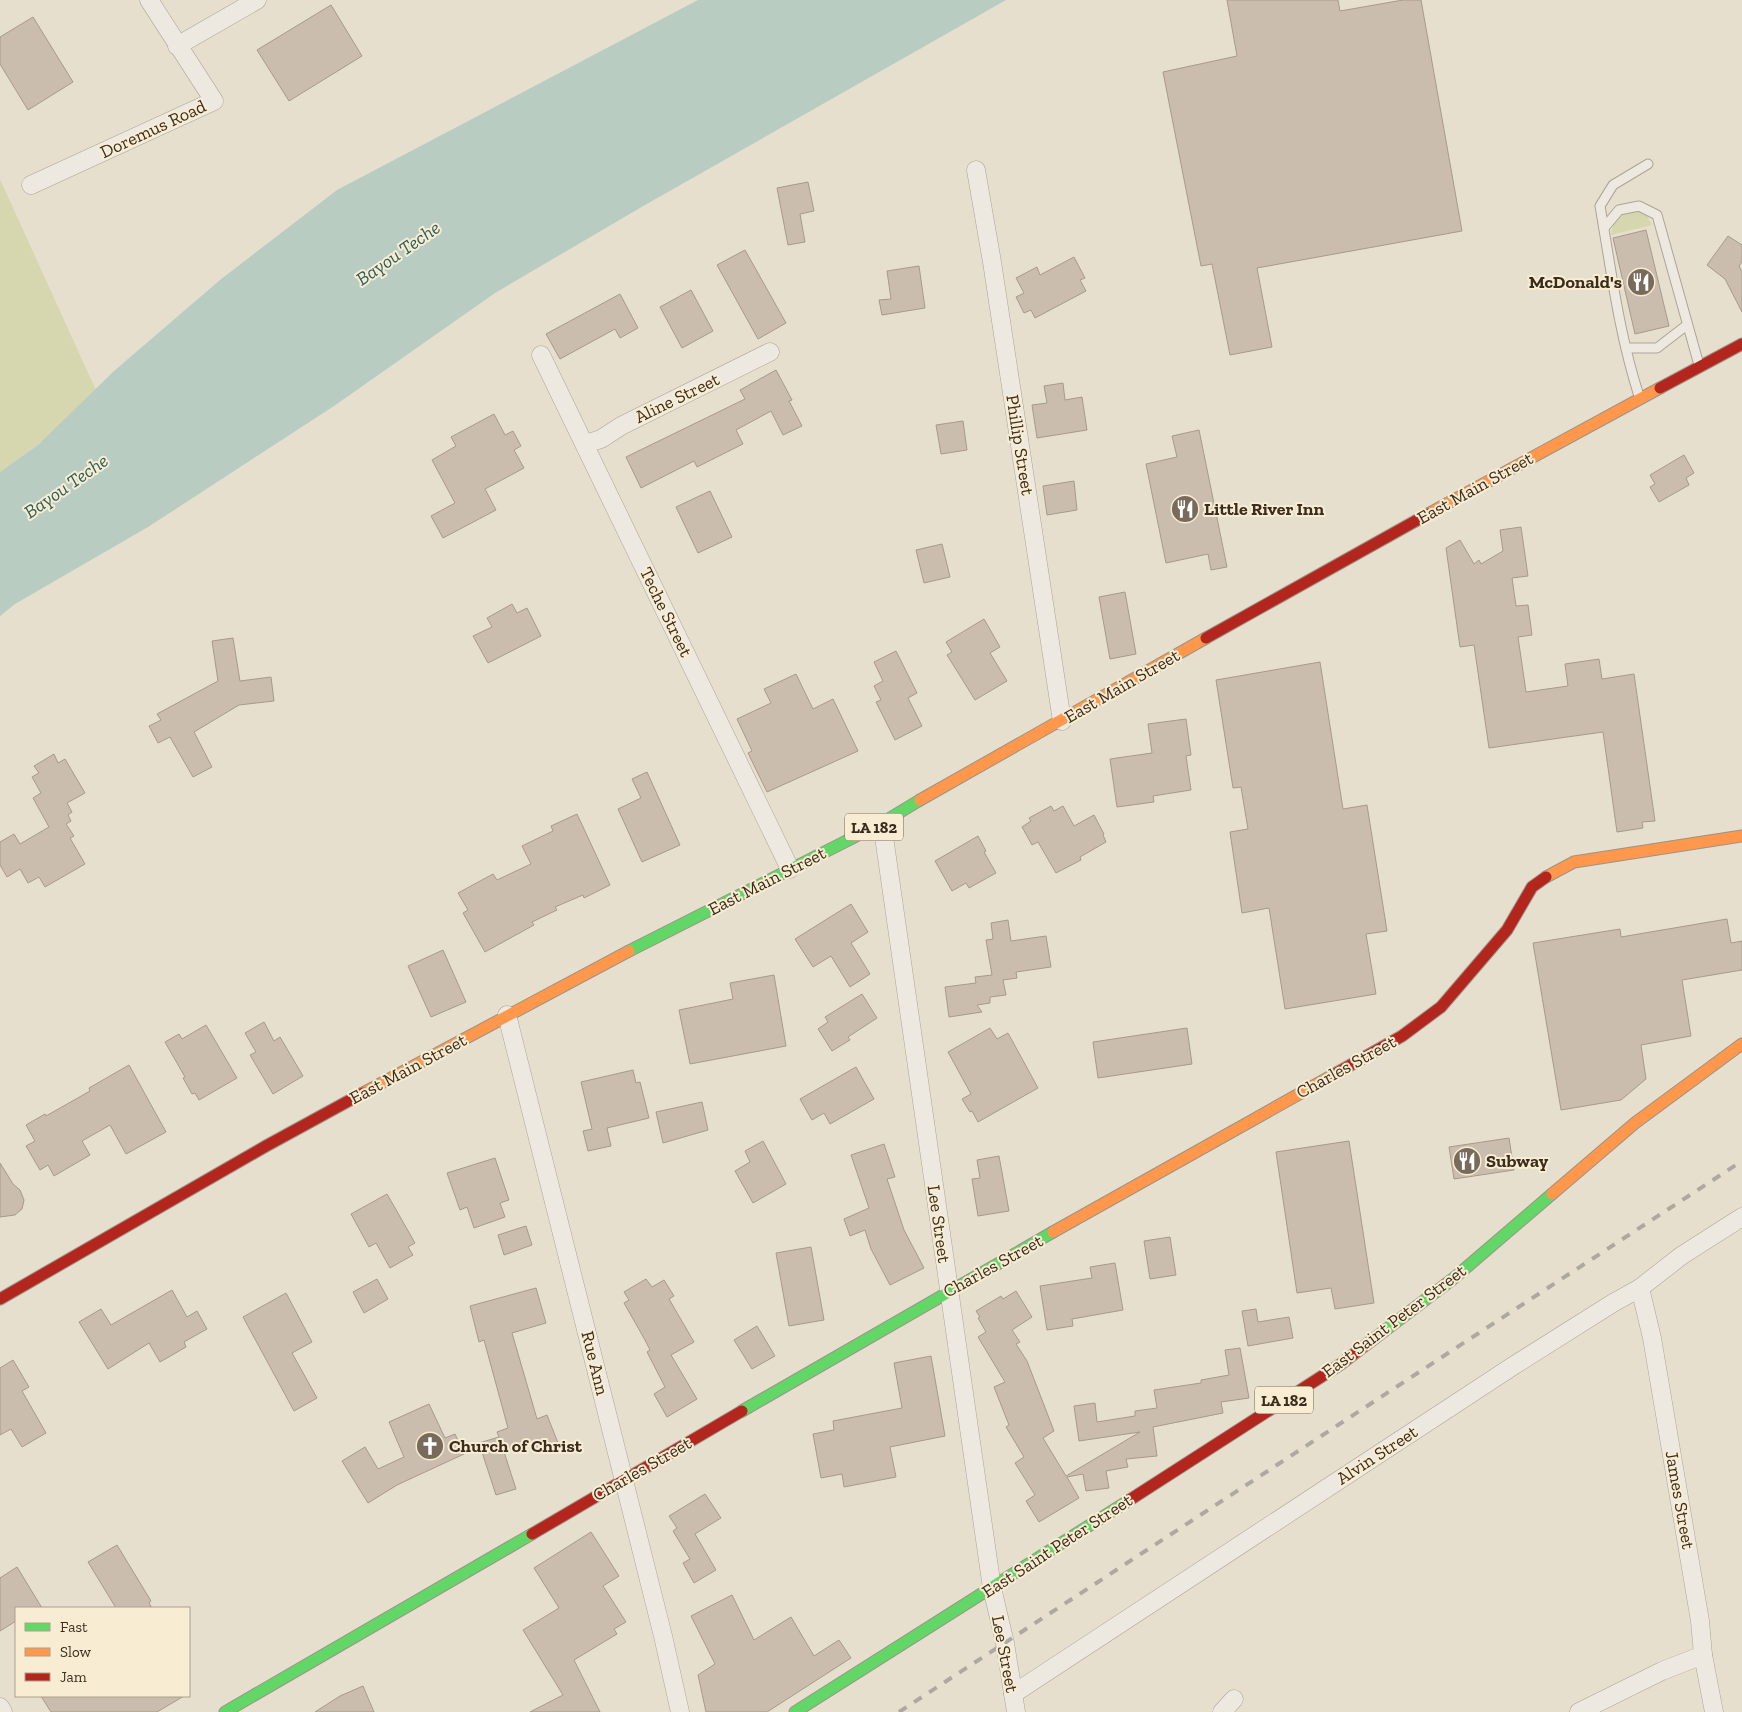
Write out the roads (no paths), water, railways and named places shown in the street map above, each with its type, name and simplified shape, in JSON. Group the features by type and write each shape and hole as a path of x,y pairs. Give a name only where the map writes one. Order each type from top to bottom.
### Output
{"main road":[{"name":"East Main Street","path":"0,1300 266,1146 644,943 882,823 1178,653 1640,398 1742,344"},
{"name":"Charles Street","path":"225,1712 948,1291 1402,1036 1441,1007 1507,930 1532,887 1552,873 1574,862 1742,836"},
{"name":"East Saint Peter Street","path":"795,1712 1341,1364 1454,1278 1635,1123 1742,1044"}],"street":[{"path":"149,0 177,46 257,0"},
{"name":"Doremus Road","path":"31,186 214,101 177,46"},
{"name":"Phillip Street","path":"976,170 992,262 1062,721"},
{"name":"Aline Street","path":"585,444 601,439 621,426 770,352"},
{"name":"Teche Street","path":"541,355 790,869"},
{"name":"Lee Street","path":"882,823 992,1588 1005,1643 1016,1712"},
{"name":"Rue Ann","path":"508,1015 680,1712"},
{"name":"Alvin Street","path":"1013,1694 1513,1366 1640,1288 1681,1256 1742,1218"},
{"name":"James Street","path":"1640,1288 1652,1338 1700,1621 1703,1655 1714,1712"},
{"path":"1579,1712 1662,1671 1703,1655"},
{"path":"0,1707 3,1712"}],"lane":[{"path":"1640,398 1626,348 1600,206 1613,185 1648,164"},
{"path":"1604,228 1619,210 1639,206 1656,215 1699,367"},
{"path":"1626,348 1657,348 1687,325"}],"water":[{"name":"Bayou Teche","path":"698,0 1006,0 645,205 495,293 334,406 148,527 15,604 0,616 0,472 39,444 114,371 220,280 337,190"}],"railway":[{"path":"899,1712 1742,1161"}],"place":[{"name":"McDonald's","path":"1641,282"},
{"name":"Little River Inn","path":"1185,509"},
{"name":"Subway","path":"1467,1161"},
{"name":"Church of Christ","path":"430,1446"}]}
